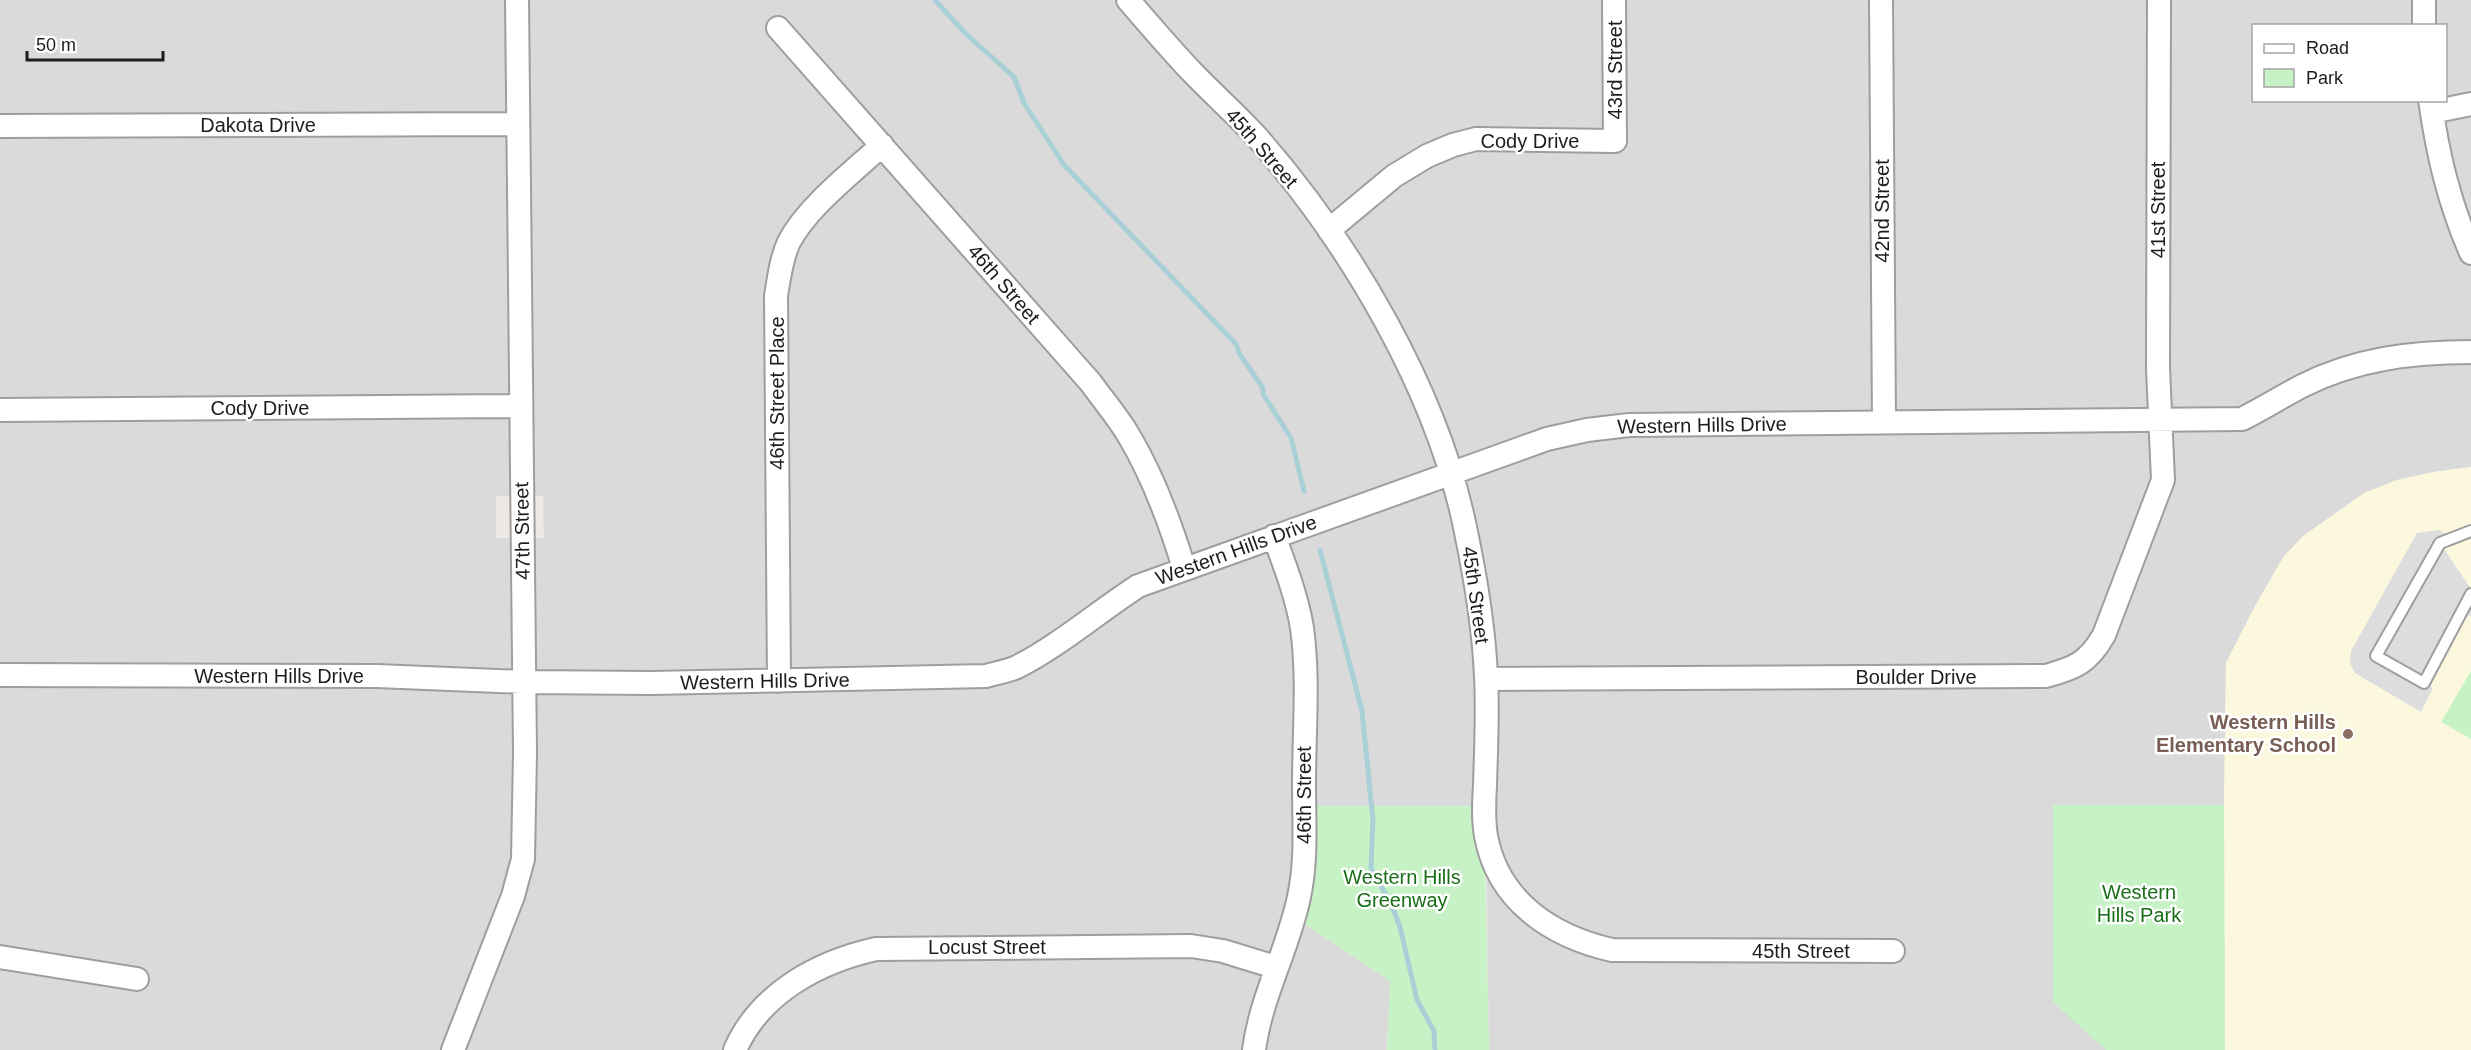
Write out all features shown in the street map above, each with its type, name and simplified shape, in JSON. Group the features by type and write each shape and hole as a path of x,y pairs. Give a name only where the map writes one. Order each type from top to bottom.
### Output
{"street":[{"name":"47th Street","path":"453,1050 513,896 523,859 524,682 517,0"},
{"name":"45th Street","path":"1128,0 1190,71 1255,136 1318,213 1372,296 1417,384 1442,446 1466,529 1479,602 1486,679 1484,806 1486,836 1495,864 1510,891 1530,913 1555,931 1582,943 1612,950 1893,951"},
{"name":"43rd Street","path":"1614,0 1615,141"},
{"name":"42nd Street","path":"1881,0 1884,422"},
{"name":"41st Street","path":"2159,0 2158,368 2162,420"},
{"path":"2424,0 2424,24"},
{"name":"46th Street","path":"778,28 1091,382 1128,434 1151,477 1170,522 1184,568"},
{"path":"2471,104 2431,106 2436,143 2453,212 2471,253"},
{"name":"Dakota Drive","path":"0,126 517,124"},
{"name":"Cody Drive","path":"1329,230 1394,176 1427,156 1453,145 1476,139 1615,141"},
{"name":"46th Street Place","path":"779,681 776,296 780,269 789,243 803,220 882,145"},
{"name":"Western Hills Drive","path":"0,675 376,676 524,682 779,681 986,676 1015,668 1054,645 1138,586 1547,438 1629,425 2242,419 2302,386 2366,362 2433,352 2471,352"},
{"name":"Cody Drive","path":"0,410 520,406"},
{"name":"Boulder Drive","path":"1486,679 2046,676 2074,668 2097,648 2104,635 2163,480 2162,420"},
{"name":"46th Street","path":"1254,1050 1257,1025 1294,917 1304,863 1302,628 1294,593 1274,537"},
{"name":"Locust Street","path":"735,1050 756,1018 776,996 799,978 848,955 876,949 1191,946 1223,951 1275,967"},
{"path":"0,957 137,979"}],"lane":[{"path":"2471,531 2440,543 2376,656 2424,682 2471,594"}],"shaded area":[{"path":"0,0 2471,0 2471,467 2397,480 2364,493 2284,556 2226,663 2224,805 2053,805 2106,1050 1489,1050 1486,836 1294,917 1390,981 1387,1050 0,1050","holes":["496,496 543,496 544,538 496,538"]},
{"name":"Western Hills Elementary School","path":"2471,467 2471,1050 2225,1050 2226,663 2284,556 2303,536 2364,493 2397,480"},
{"path":"2439,530 2446,534 2440,543 2471,589 2471,616 2462,612 2424,683 2433,688 2421,712 2355,673 2350,664 2351,651 2417,533"}],"green space":[{"path":"2471,671 2471,739 2441,722"},
{"name":"Western Hills Park","path":"2053,805 2224,805 2225,1050 2106,1050 2053,1002"},
{"name":"Western Hills Greenway","path":"1304,806 1484,806 1489,1050 1387,1050 1390,981 1294,917"}],"waterway":[{"path":"935,0 966,34 1014,77 1024,103 1064,165 1236,344 1240,355 1263,388 1263,394 1291,438 1304,491"},
{"path":"1320,550 1362,711 1373,820 1371,868 1392,906 1400,927 1417,1000 1434,1031 1435,1050"}],"place":[{"name":"Western Hills Elementary School","path":"2348,734"}]}
